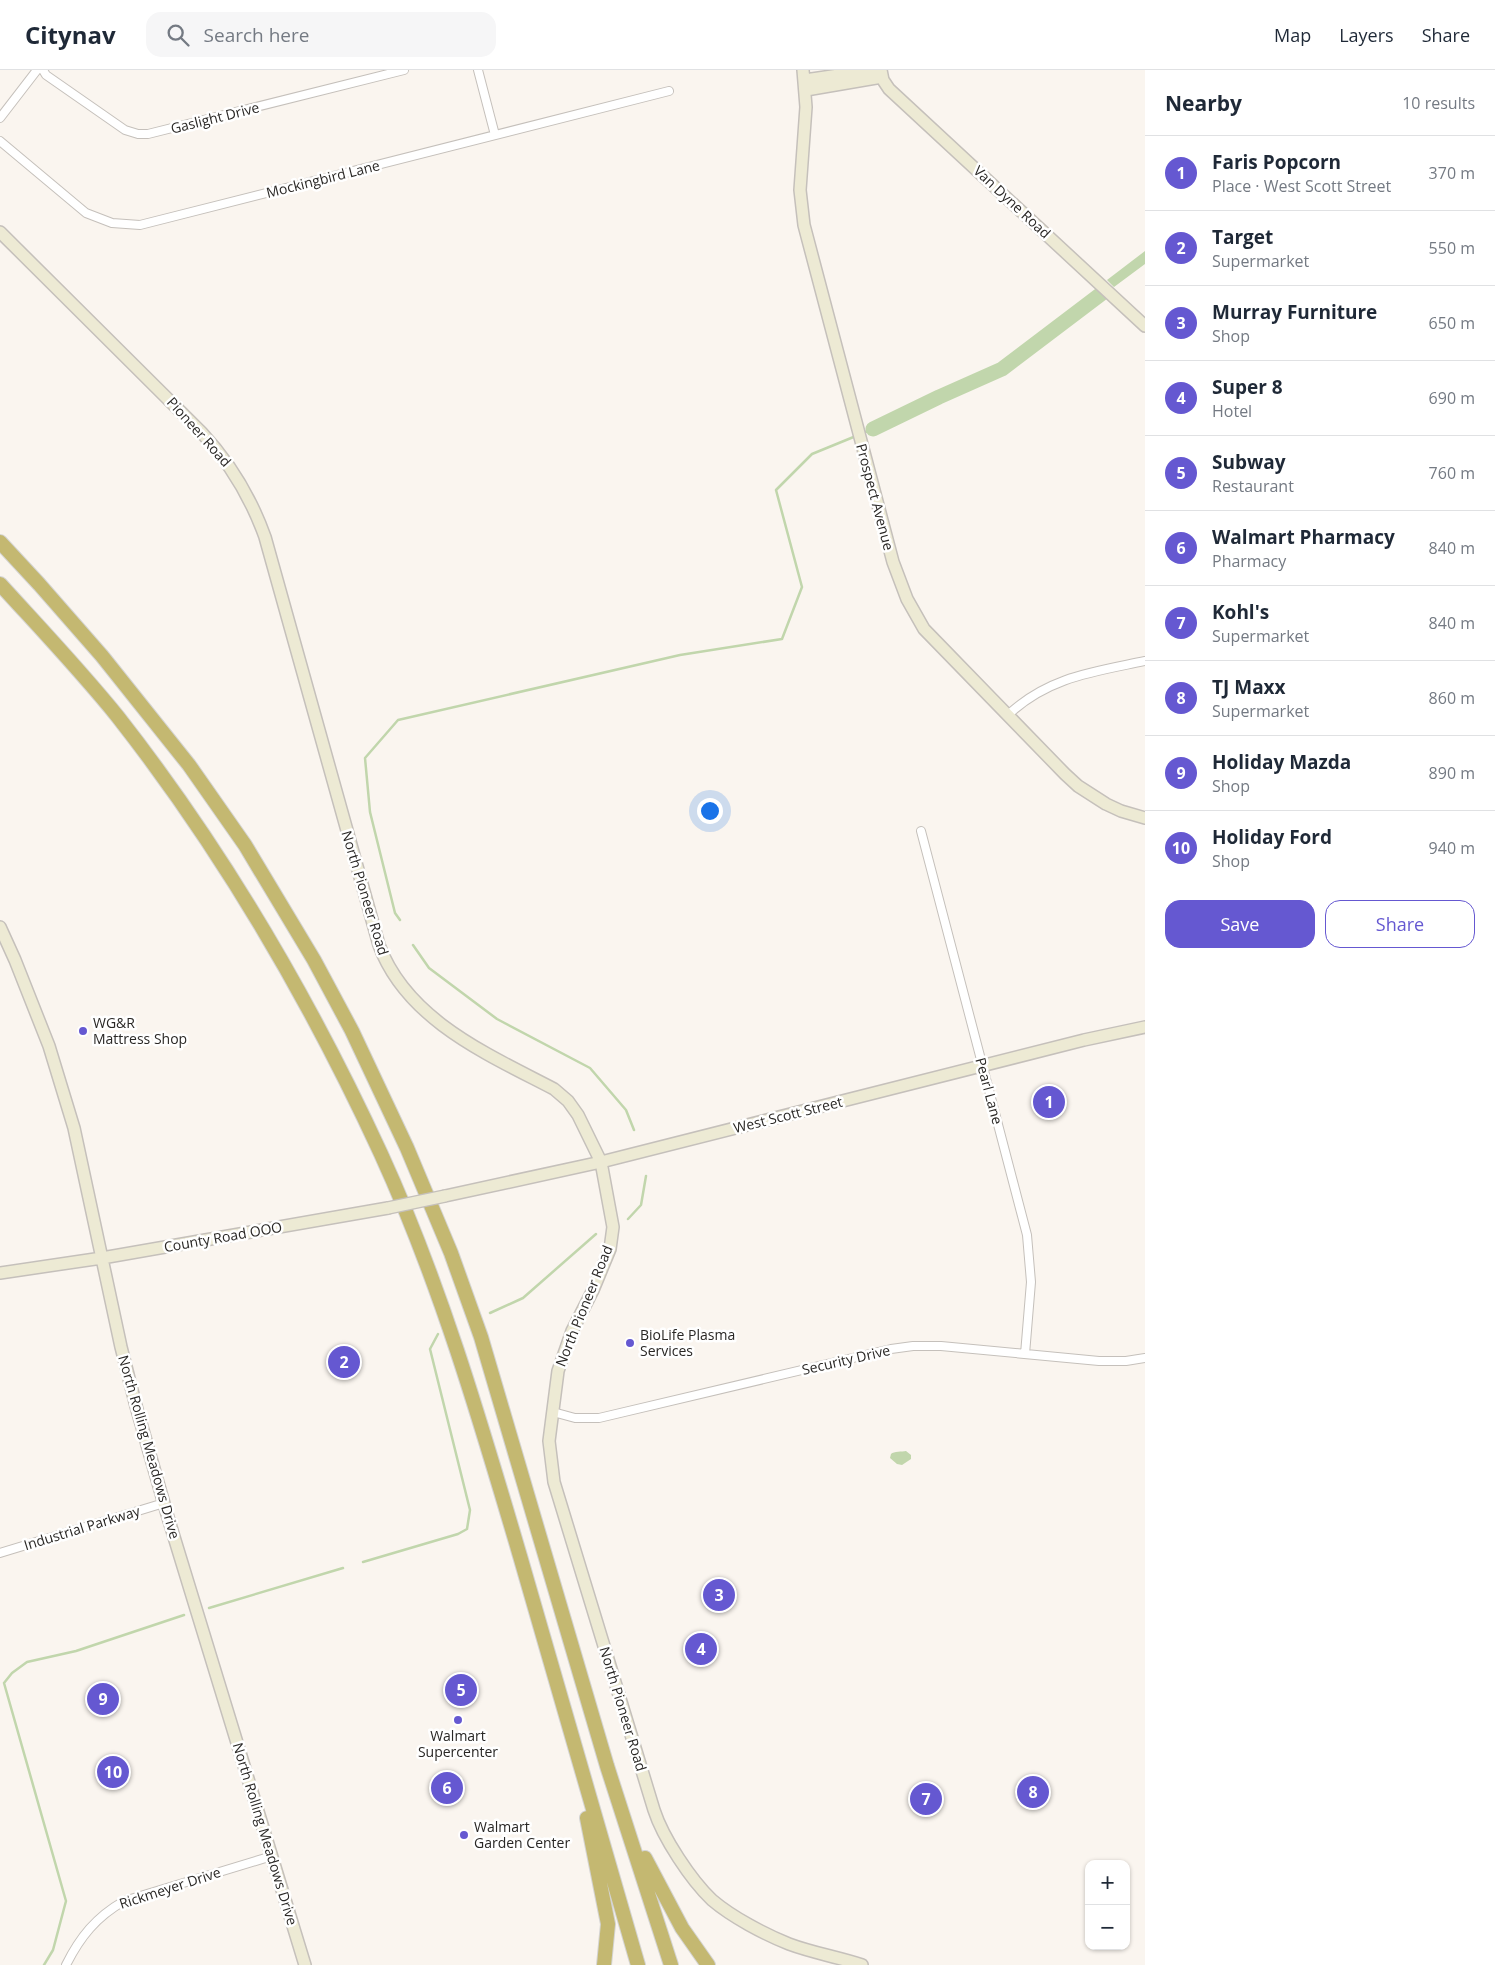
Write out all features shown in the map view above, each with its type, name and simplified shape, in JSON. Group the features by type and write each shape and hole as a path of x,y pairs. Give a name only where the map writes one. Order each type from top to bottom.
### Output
{"highway":[{"path":"0,542 102,656 189,765 245,846 314,960 352,1031 407,1148 452,1253 481,1337 607,1766 670,1965"},
{"path":"0,584 81,672 120,720 220,860 289,972 381,1154 425,1260 480,1420 638,1965"},
{"path":"572,1734 608,1924 604,1965"},
{"path":"607,1766 650,1870 682,1928 708,1965"}],"main road":[{"path":"838,70 875,72"},
{"path":"805,80 875,72"},
{"path":"805,80 875,72"},
{"name":"Van Dyne Road","path":"875,72 889,89 1145,326"},
{"name":"Prospect Avenue","path":"805,80 800,169 802,208 818,283 899,583 912,610 929,634 1064,774 1078,786 1114,808 1145,818"},
{"name":"Pioneer Road","path":"0,232 171,400 212,443 232,469 252,505 265,537 314,718"},
{"name":"North Pioneer Road","path":"314,718 379,945 393,975 411,999 453,1034 554,1089 568,1101 578,1115 601,1162 613,1228 610,1249 593,1290 572,1331 558,1371 549,1441 554,1482 654,1810 663,1833 684,1865 706,1893 742,1920 788,1944 862,1965"},
{"name":"North Rolling Meadows Drive","path":"0,927 49,1046 74,1128 121,1347 164,1503 305,1965"},
{"name":"West Scott Street","path":"445,1196 601,1162 1145,1026"},
{"name":"County Road OOO","path":"0,1273 102,1258 388,1208 445,1196"}],"street":[{"path":"0,118 37,70"},
{"name":"Gaslight Drive","path":"43,70 46,75 124,130 138,134 148,134 373,74 404,70"},
{"path":"478,70 496,135"},
{"name":"Mockingbird Lane","path":"0,141 86,213 105,222 133,225 150,223 669,91"},
{"path":"1008,714 1029,698 1058,682 1145,661"},
{"name":"Pearl Lane","path":"921,831 1029,1250 1031,1289 1025,1354"},
{"name":"Security Drive","path":"553,1412 575,1418 603,1417 902,1347 941,1346 1099,1361 1126,1361 1145,1358"},
{"name":"Industrial Parkway","path":"0,1553 164,1503"},
{"name":"Rickmeyer Drive","path":"66,1965 88,1928 107,1911 124,1901 272,1856"}],"shaded area":[{"path":"1145,251 1145,264 1114,287 1107,280"},
{"path":"906,1451 911,1455 911,1459 902,1465 897,1464 890,1458 892,1453"}],"waterway":[{"path":"873,429 1002,369 1101,294"},
{"path":"863,433 873,429"},
{"path":"400,920 395,913 370,812 365,758 398,720 680,655 782,639 802,587 776,490 812,454 856,436"},
{"path":"413,945 429,968 497,1019 590,1068 626,1110 634,1130"},
{"path":"628,1219 641,1205 646,1176"},
{"path":"490,1313 523,1298 596,1234"},
{"path":"363,1562 458,1534 467,1529 470,1510 430,1349 438,1334"},
{"path":"209,1608 343,1568"},
{"path":"44,1965 53,1950 66,1901 4,1683 12,1673 27,1662 76,1651 184,1615"}],"place":[{"name":"WG&R Mattress Shop","path":"83,1031"},
{"name":"Faris Popcorn","path":"1049,1102"},
{"name":"BioLife Plasma Services","path":"630,1343"},
{"name":"Target","path":"344,1362"},
{"name":"Murray Furniture","path":"719,1595"},
{"name":"Super 8","path":"701,1649"},
{"name":"Subway","path":"461,1690"},
{"name":"Holiday Mazda","path":"103,1699"},
{"name":"Walmart Supercenter","path":"458,1720"},
{"name":"Holiday Ford","path":"113,1772"},
{"name":"Walmart Pharmacy","path":"447,1788"},
{"name":"TJ Maxx","path":"1033,1792"},
{"name":"Kohl's","path":"926,1799"},
{"name":"Walmart Garden Center","path":"464,1835"}]}
